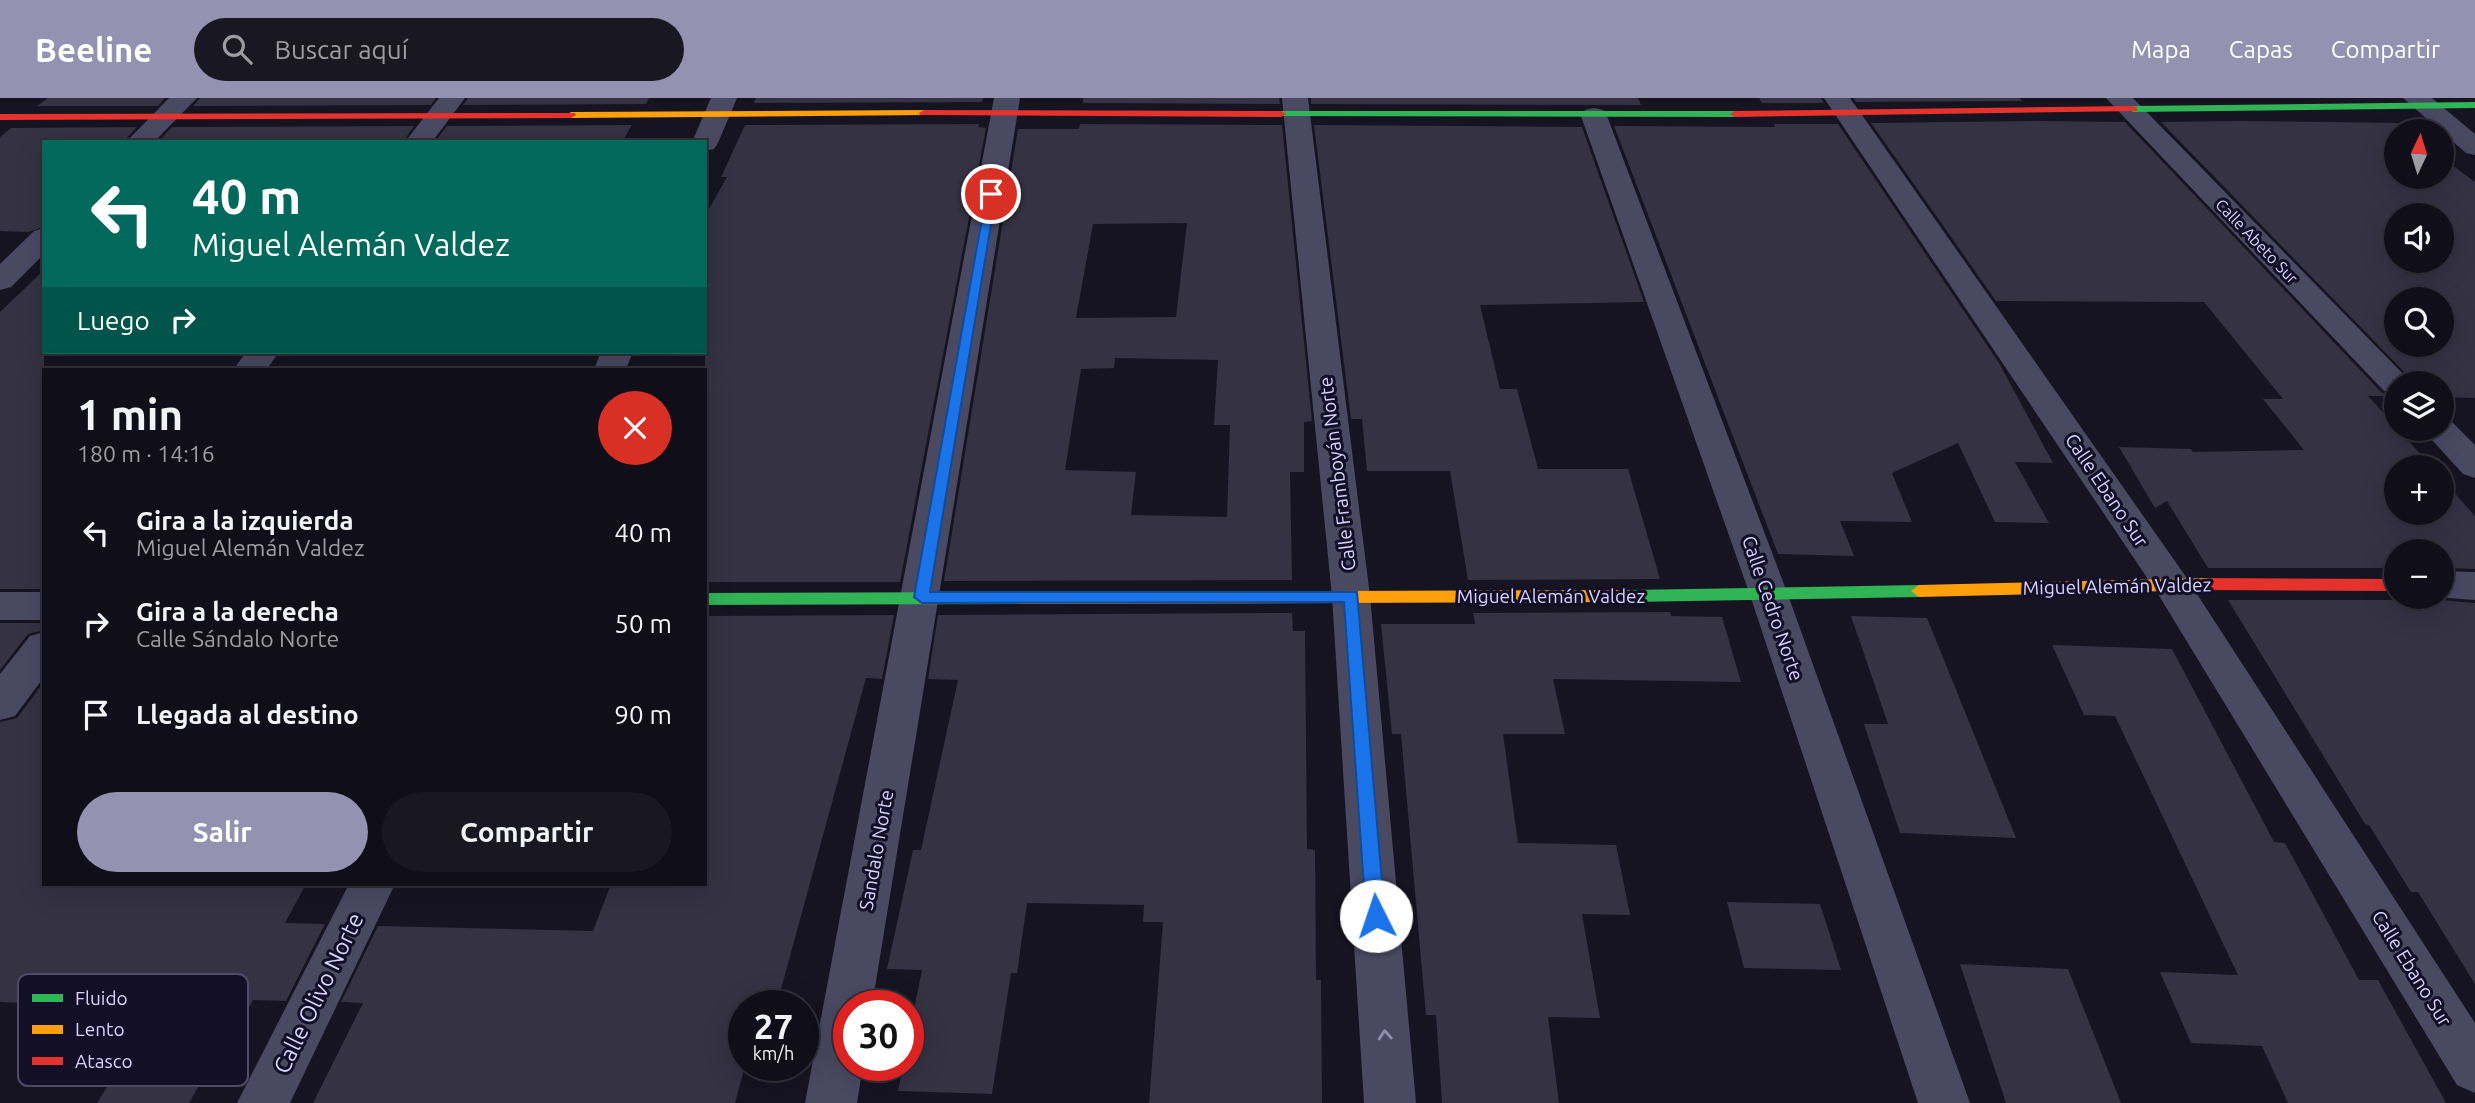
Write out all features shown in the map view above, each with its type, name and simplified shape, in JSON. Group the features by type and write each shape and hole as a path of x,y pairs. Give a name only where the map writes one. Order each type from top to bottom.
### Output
{"street":[{"path":"141,140 184,98"},
{"path":"0,117 163,118 445,107 1295,105 1594,116 1842,105 2421,102 2475,105"},
{"path":"2421,102 2475,147"},
{"name":"Calle Abeto Sur","path":"2124,103 2384,372"},
{"name":"Sandalo Norte","path":"831,1103 922,597 1005,105"},
{"name":"Calle Framboyán Norte","path":"1295,105 1351,596 1390,1103"},
{"name":"Calle Ebano Sur","path":"1842,105 2171,584 2475,1069"},
{"path":"706,140 721,106"},
{"path":"420,140 445,107"},
{"name":"Calle Cedro Norte","path":"1594,116 1769,595 1944,1103"},
{"path":"0,281 42,239"},
{"path":"251,368 261,354"},
{"path":"2451,441 2475,466"},
{"name":"Miguel Alemán Valdez","path":"707,598 1769,595 2171,584 2384,585"},
{"path":"2454,585 2475,586"},
{"path":"0,606 42,606"},
{"path":"0,704 42,650"},
{"name":"Calle Olivo Norte","path":"263,1103 371,886"}],"building":[{"path":"48,98 165,98 158,106 37,106"},
{"path":"200,98 436,98 431,105 193,106"},
{"path":"468,98 649,98 646,104 463,105"},
{"path":"756,98 983,98 982,102 754,103"},
{"path":"1083,98 1279,98 1280,104 1083,103"},
{"path":"1311,98 1638,98 1641,105 1311,104"},
{"path":"1759,98 1821,98 1824,103 1762,103"},
{"path":"1853,98 2020,98 2022,101 1856,102"},
{"path":"2125,122 2384,393 2384,396 2368,396 2384,414 2384,441 2409,441 2421,455 2384,455 2384,525 2454,525 2454,493 2475,516 2475,569 2454,568 2454,539 2384,539 2384,568 2208,568 2167,501 2155,508 2119,447 2191,449 2193,452 2304,450 2263,399 2283,399 2204,302 1996,301 1871,123"},
{"path":"2161,122 2384,123 2384,189 2454,189 2454,167 2475,182 2475,398 2454,397 2454,371 2403,371 2390,357 2454,357 2454,287 2384,287 2384,351"},
{"path":"979,124 978,127 986,128 900,582 707,582 707,212 727,177 721,177 745,125"},
{"path":"1080,124 1282,125 1312,421 1304,422 1304,472 1290,472 1292,580 944,581 1018,129 1079,129","holes":["1187,223 1176,317 1076,318 1093,224","1115,358 1218,360 1214,425 1230,425 1227,517 1131,515 1136,472 1065,470 1081,369 1114,368"]},
{"path":"1774,124 1838,124 1999,363 2053,463 2015,462 2049,523 1995,522 1958,443 1892,473 1912,522 1840,521 1854,556 1778,554 1614,126 1775,127"},
{"path":"632,125 623,140 436,140 447,126"},
{"path":"1314,125 1582,127 1644,302 1480,305 1500,389 1517,389 1538,469 1628,469 1660,579 1468,580 1450,471 1367,471 1362,419 1351,419"},
{"path":"414,126 404,140 160,140 172,127"},
{"path":"137,127 125,140 42,140 42,227 29,232 0,231 0,137 11,128"},
{"path":"42,272 42,589 0,589 0,312"},
{"path":"2228,600 2384,600 2384,609 2454,609 2454,601 2475,603 2475,984 2418,892 2411,892 2369,825 2365,824"},
{"path":"1670,612 1671,616 1722,617 1741,682 1553,679 1565,734 1503,734 1518,843 1616,845 1630,915 1582,914 1600,1018 1548,1017 1559,1103 1442,1103 1436,1015 1426,1015 1401,734 1392,734 1381,624 1475,624 1473,613"},
{"path":"1292,613 1293,631 1305,631 1307,849 1315,850 1316,980 1321,980 1322,1103 1149,1103 1163,922 1143,922 1144,905 1027,903 1017,973 1011,973 992,1094 898,1091 900,1081 924,1081 924,990 918,990 922,970 887,969 913,850 921,850 958,680 928,679 938,615"},
{"path":"894,615 882,679 866,678 781,990 728,990 728,1081 741,1081 735,1103 313,1103 363,1003 341,1002 378,926 593,931 610,886 707,886 707,616"},
{"path":"1851,616 1927,618 2016,838 1900,833 1864,724 1888,724"},
{"path":"0,623 42,623 42,630 28,634 0,670"},
{"path":"2052,645 2172,649 2274,842 2285,843 2359,980 2378,980 2446,1103 2288,1103 2262,1046 2191,1043 2160,972 2238,975 2115,716 2084,715"},
{"path":"42,685 42,886 305,886 285,923 325,924 286,1001 253,1000 248,1009 248,974 18,974 18,1003 0,1002 0,722 17,718"},
{"path":"1727,902 1820,904 1841,970 1744,968"},
{"path":"1960,964 2068,969 2121,1103 2006,1103"},
{"path":"108,1086 199,1086 189,1103 97,1103"}],"traffic: fast":[{"path":"2133,109 2475,105"},
{"path":"1281,114 1735,114"},
{"path":"1630,596 1919,591"},
{"path":"707,599 1019,598"}],"traffic: slow":[{"path":"571,115 924,113"},
{"path":"1919,591 2208,584"},
{"path":"1019,598 1630,596"}],"traffic: jam":[{"path":"1735,114 2133,109"},
{"path":"924,113 1281,114"},
{"path":"0,117 571,115"},
{"path":"2208,584 2384,585"}],"route":[{"path":"991,194 922,597 1351,596 1376,916"}]}
